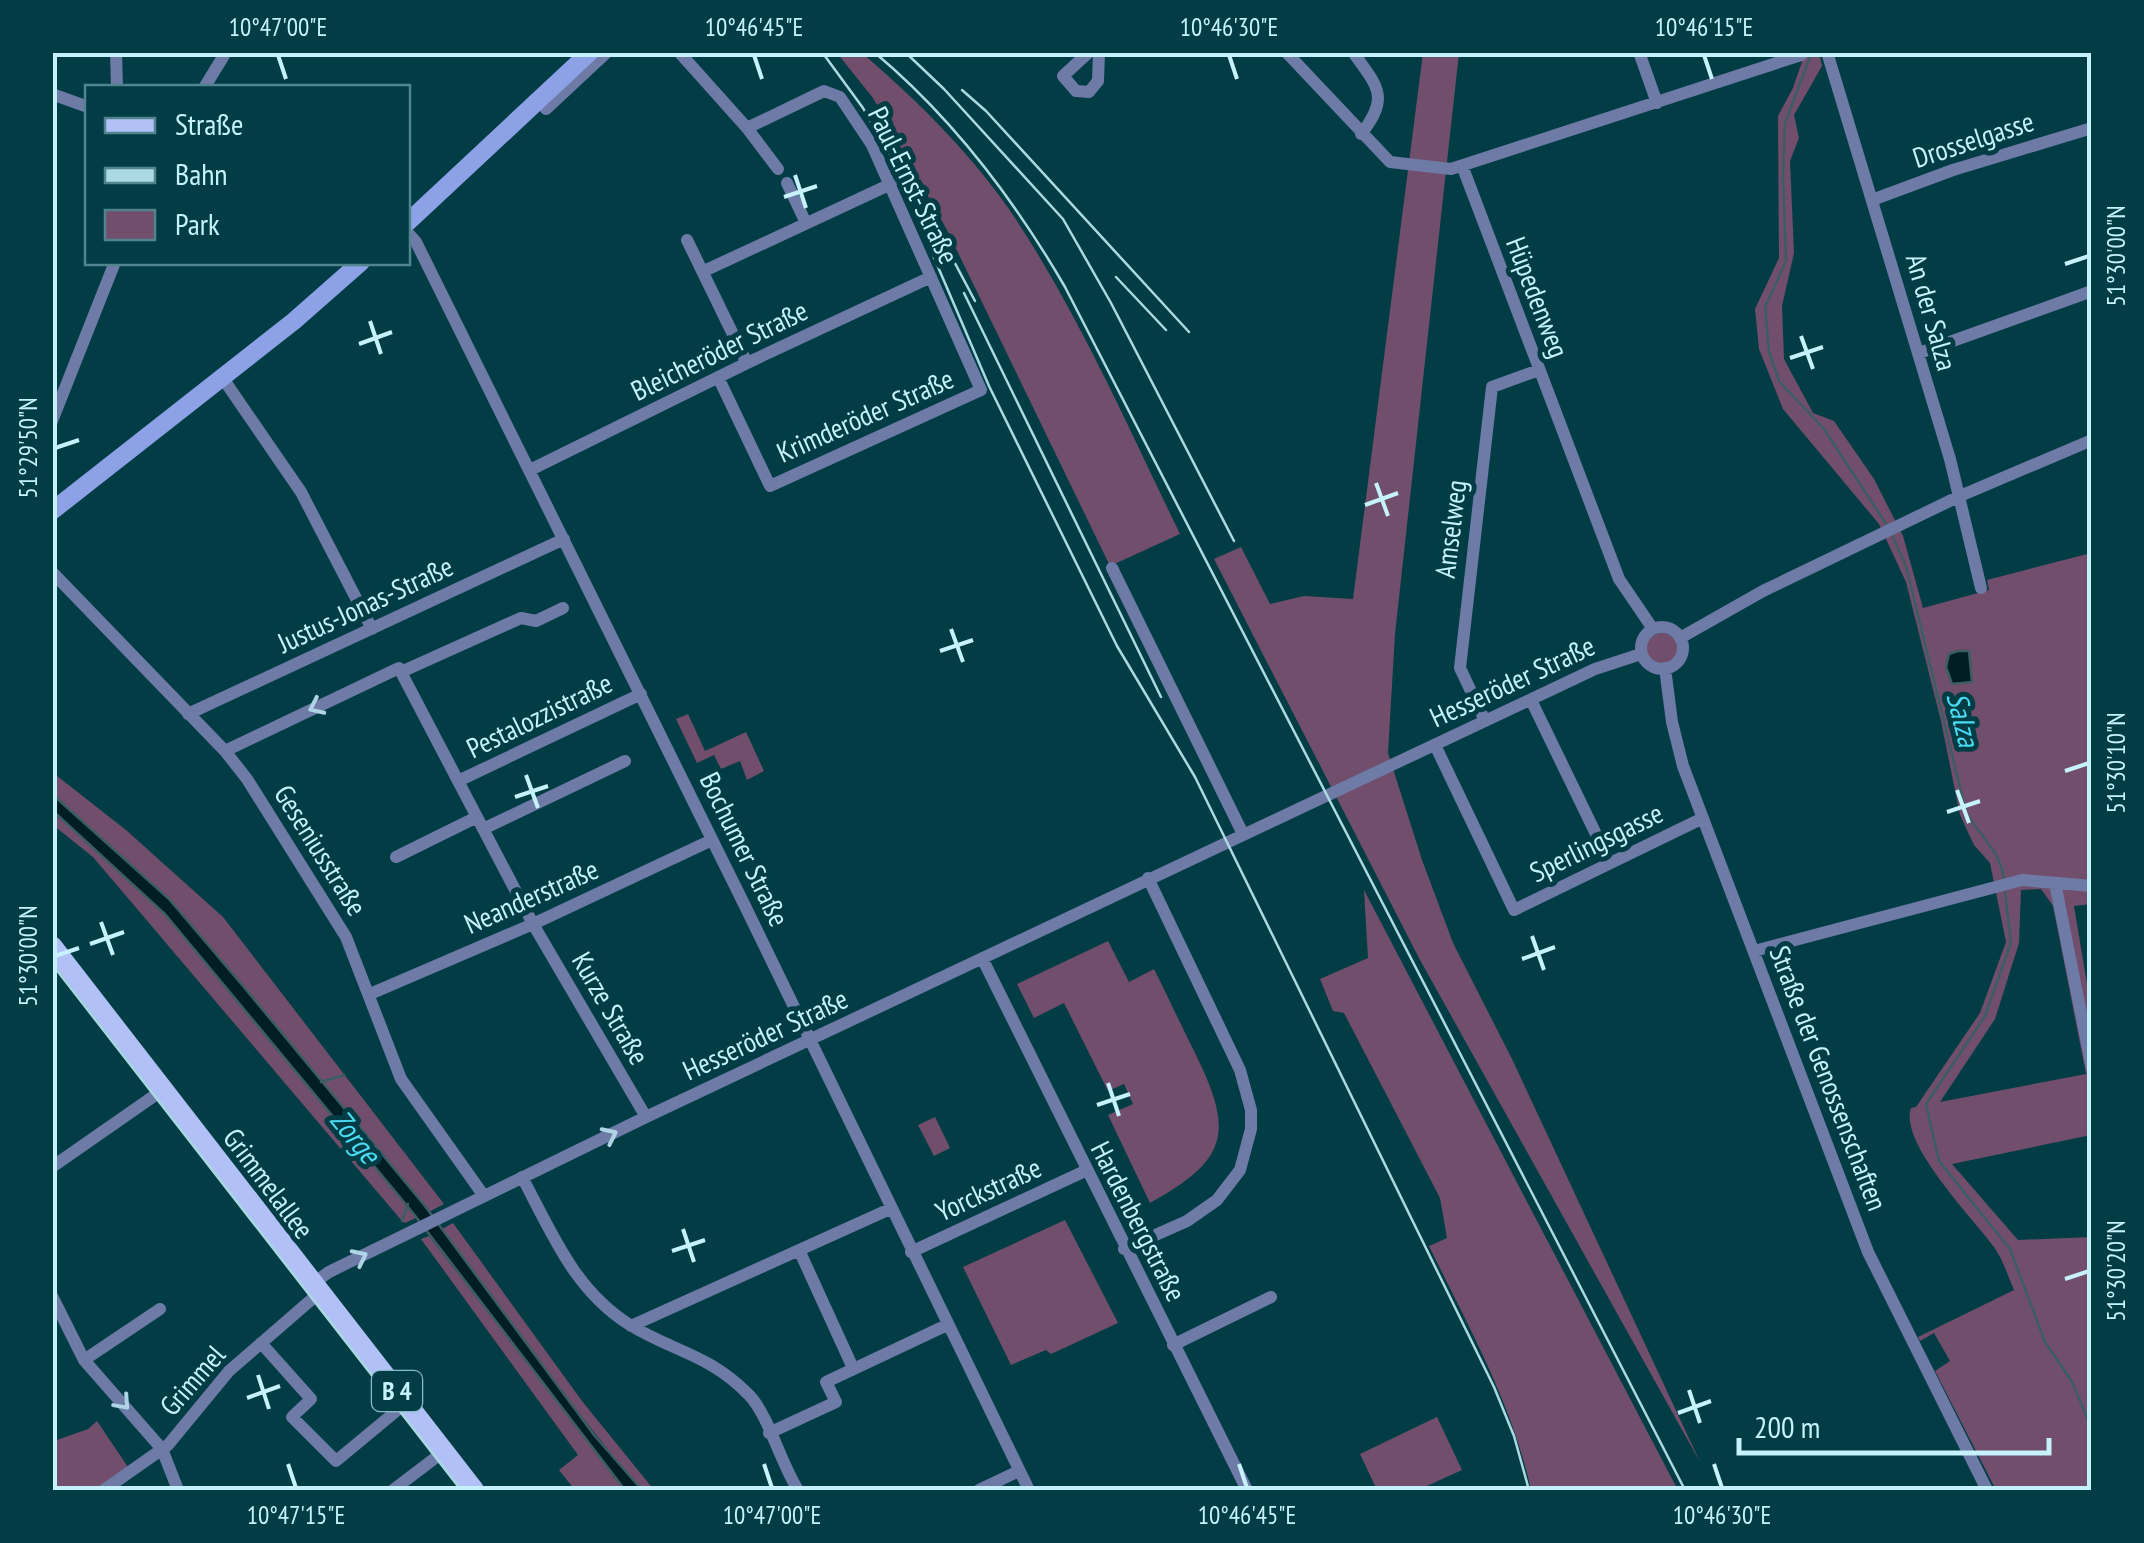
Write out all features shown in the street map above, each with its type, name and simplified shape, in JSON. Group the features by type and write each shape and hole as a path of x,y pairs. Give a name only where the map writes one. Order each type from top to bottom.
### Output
{"main road":[{"path":"410,220 590,52"},
{"path":"52,512 357,265"},
{"name":"Grimmelallee","path":"52,946 474,1490"}],"street":[{"path":"116,52 117,85"},
{"path":"206,85 226,52"},
{"path":"538,100 546,109 607,52"},
{"path":"679,52 778,169"},
{"path":"1089,52 1063,76 1076,91 1089,92 1098,82 1099,52"},
{"path":"1286,52 1390,162 1451,170 1801,54"},
{"path":"1639,52 1657,103"},
{"name":"An der Salza","path":"1827,52 1960,496 1981,588"},
{"path":"1355,55 1377,88 1379,98 1376,115 1362,134"},
{"name":"Paul-Ernst-Straße","path":"747,128 824,91 840,97 872,145 891,184 982,390"},
{"path":"52,94 85,107"},
{"name":"Drosselgasse","path":"1872,200 1953,170 2092,128"},
{"name":"Hüpedenweg","path":"1462,168 1619,579 1653,629"},
{"path":"787,183 806,223"},
{"path":"704,271 891,184"},
{"name":"Bochumer Straße","path":"410,235 641,694 1029,1490"},
{"path":"687,240 747,363"},
{"path":"52,421 114,265"},
{"name":"Bleicheröder Straße","path":"530,470 931,277"},
{"path":"1918,353 2092,291"},
{"name":"Amselweg","path":"1485,721 1460,668 1492,387 1539,370"},
{"path":"222,377 301,492 372,628"},
{"name":"Krimderöder Straße","path":"718,377 770,486 982,390"},
{"path":"1680,638 1763,592 1960,496 2092,440"},
{"name":"Justus-Jonas-Straße","path":"188,714 564,538"},
{"path":"1112,568 1243,834"},
{"name":"Geseniusstraße","path":"52,572 225,751 247,779 346,937 401,1080 484,1196"},
{"path":"225,751 399,668 401,672 521,618 536,620 563,608"},
{"path":"1668,628 1680,638 1680,658 1665,668 1651,666 1641,654 1644,636 1653,629 1668,628"},
{"name":"Hesseröder Straße","path":"316,1288 329,1272 646,1117 1596,669 1641,654"},
{"name":"Straße der Genossenschaften","path":"1665,668 1672,722 1684,766 1868,1252 1987,1490"},
{"name":"Pestalozzistraße","path":"401,672 533,924"},
{"name":"Pestalozzistraße","path":"458,781 641,694"},
{"path":"1531,700 1610,863"},
{"name":"Sperlingsgasse","path":"1435,745 1514,910 1704,818"},
{"path":"396,857 625,761"},
{"name":"Neanderstraße","path":"370,994 533,924 712,840"},
{"path":"1124,1249 1187,1221 1217,1200 1240,1170 1251,1129 1249,1100 1240,1070 1148,878"},
{"path":"1754,951 2013,882 2092,886"},
{"path":"2055,883 2092,1068"},
{"name":"Kurze Straße","path":"533,924 646,1117"},
{"name":"Hardenbergstraße","path":"982,958 1247,1490"},
{"path":"52,1168 164,1089"},
{"name":"Yorckstraße","path":"911,1252 1085,1171"},
{"path":"522,1177 574,1276 600,1304 632,1326 718,1366 753,1399 798,1490"},
{"path":"632,1326 890,1209"},
{"path":"799,1250 854,1368"},
{"name":"Grimmel","path":"104,1490 162,1449 230,1371 316,1288"},
{"path":"52,1296 58,1321 84,1360 162,1449"},
{"name":"Hardenbergstraße","path":"1173,1345 1271,1297"},
{"path":"84,1360 160,1309"},
{"path":"768,1433 836,1402 826,1382 947,1325"},
{"name":"Grimmel","path":"260,1343 311,1400 292,1418 336,1461 406,1403"},
{"name":"Grimmel","path":"162,1449 178,1490"},
{"path":"393,1490 444,1452"},
{"path":"979,1490 1019,1471"}],"green space":[{"path":"837,53 862,53 945,131 1001,197 1083,335 1180,534 1110,566 947,230 873,98"},
{"path":"1423,53 1459,53 1395,634 1388,753 1453,943 1512,1059 1700,1462 1420,960 1214,559 1241,547 1270,604 1304,596 1353,599"},
{"path":"1805,53 1819,53 1822,66 1794,115 1799,138 1790,161 1794,253 1782,306 1784,359 1813,413 1834,421 1874,479 1903,536 1923,608 1989,590 1987,580 2091,553 2092,904 2074,906 2091,1008 2091,1135 1952,1164 2018,1240 2091,1237 2091,1490 1996,1490 1935,1371 1950,1361 1934,1333 1920,1341 1918,1337 2014,1290 1997,1252 1926,1160 1910,1123 1911,1108 1916,1107 1980,1013 2006,942 1990,863 1974,845 1960,815 1906,582 1879,524 1783,409 1759,349 1755,309 1779,258 1778,116","holes":["2041,889 2053,906 2086,1074 1940,1102 1995,1019 2019,943 2021,890"]},
{"path":"1662,633 1673,638 1678,649 1673,660 1662,665 1651,660 1646,649 1651,638"},
{"path":"688,714 705,751 746,732 764,771 747,780 740,761 721,769 714,755 697,763 676,719"},
{"path":"52,772 126,830 223,917 444,1204 429,1212 169,899 53,794"},
{"path":"52,811 165,914 416,1218 402,1221 93,857 53,825"},
{"path":"1364,890 1678,1490 1531,1490 1501,1396 1429,1246 1447,1238 1440,1198 1344,1013 1333,1011 1320,979 1368,958"},
{"path":"1108,941 1129,982 1154,969 1216,1104 1217,1141 1209,1157 1196,1172 1150,1203 1108,1115 1133,1104 1124,1084 1108,1091 1064,1003 1034,1018 1017,984"},
{"path":"935,1117 950,1148 934,1156 918,1125"},
{"path":"1065,1220 1118,1323 1051,1354 1046,1350 1011,1365 963,1267"},
{"path":"453,1223 582,1401 654,1490 642,1490 540,1361 442,1229"},
{"path":"429,1236 625,1490 575,1490 559,1470 578,1455 421,1239"},
{"path":"1437,1417 1462,1470 1418,1490 1377,1490 1360,1454"},
{"path":"97,1421 128,1467 95,1490 53,1490 52,1436 57,1440 88,1429"}],"water":[{"path":"1969,651 1972,682 1952,684 1946,667 1949,654"},
{"name":"Zorge","path":"52,794 169,899 243,986 425,1206 594,1435 642,1490 625,1490 413,1213 165,914 53,811"}],"waterway":[{"name":"Salza","path":"1812,52 1785,123 1786,261 1765,307 1769,352 1779,381 1824,429 1888,527"},
{"name":"Salza","path":"1892,535 1906,566 1966,812 1994,852 2004,879"},
{"name":"Salza","path":"2005,892 2011,943 1985,1016 1926,1104 1939,1161 2010,1249 2045,1342 2071,1380 2092,1429"},
{"path":"321,1082 344,1075"},
{"path":"402,1221 408,1204"}],"tram line":[{"path":"52,964 461,1490"}],"railway":[{"path":"822,52 863,108 891,157 989,386 1117,646 1195,777 1494,1387 1514,1436 1529,1490"},
{"path":"874,52 930,104 980,161 1025,222 1065,287 1685,1490"},
{"path":"905,52 1063,219 1234,541"},
{"path":"962,90 986,111 1189,332"},
{"path":"921,199 975,301"},
{"path":"1116,277 1166,330"},
{"path":"964,293 1161,697"}]}
